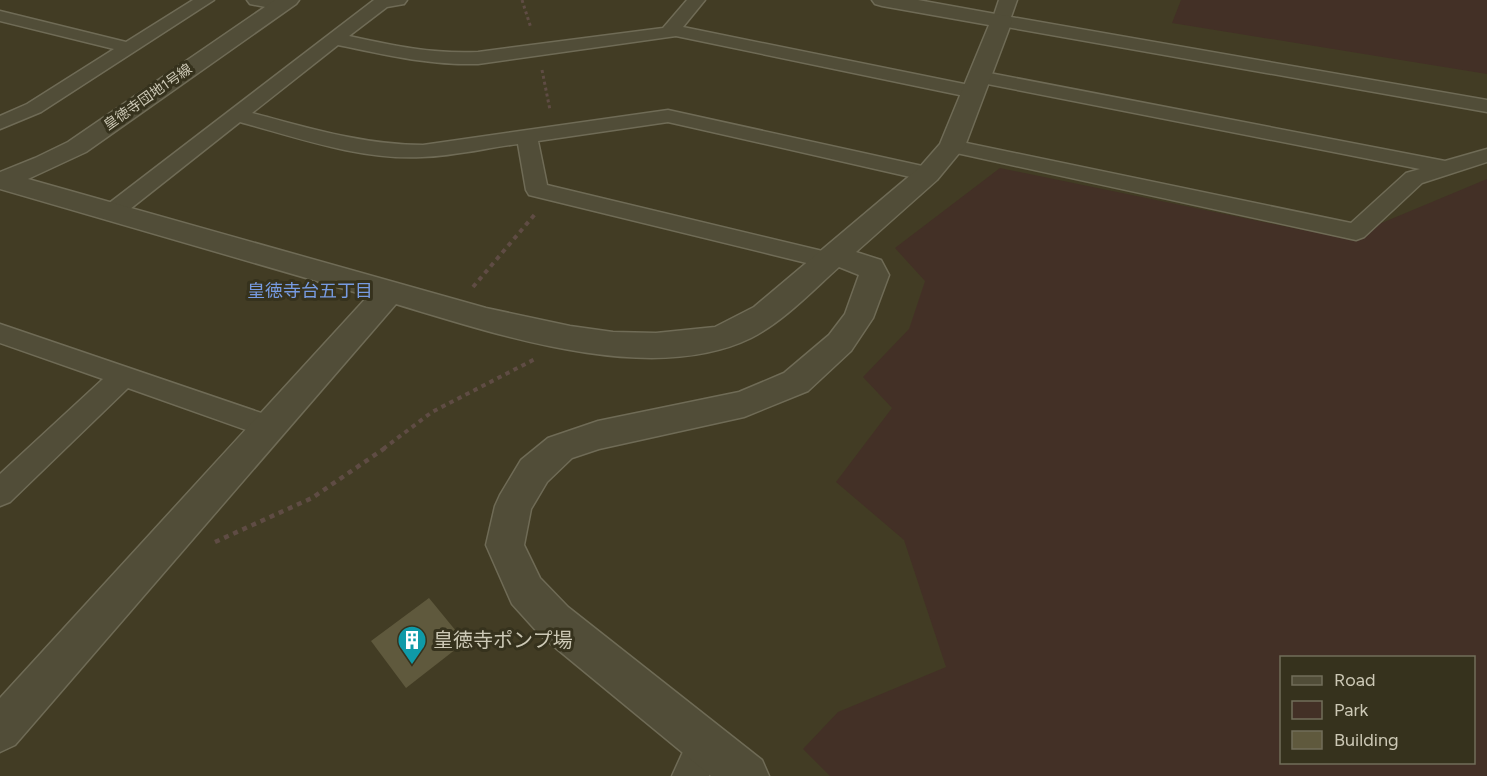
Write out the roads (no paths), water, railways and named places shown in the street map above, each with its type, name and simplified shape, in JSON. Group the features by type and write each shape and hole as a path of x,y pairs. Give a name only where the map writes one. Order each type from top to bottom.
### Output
{"street":[{"path":"0,123 34,108 205,0"},
{"path":"256,0 285,3"},
{"path":"112,212 382,2 398,0"},
{"path":"335,39 421,57 448,59 490,57 669,33 696,0"},
{"path":"882,0 1005,10 1487,106"},
{"name":"皇徳寺団地1号線","path":"2,181 44,164 77,147 285,3"},
{"path":"2,181 512,326 608,343 659,345 701,342 737,332 765,315 928,174 952,146 1005,10"},
{"path":"0,16 130,48"},
{"path":"672,30 1447,167"},
{"path":"237,115 362,148 399,152 423,152 668,116 928,174"},
{"path":"527,136 537,190 871,267 874,275 858,318 840,343 796,382 744,404 598,435 560,448 534,471 513,506 505,545 526,591 698,760 746,776"},
{"path":"952,146 1356,232 1414,178 1487,155"},
{"path":"0,730 390,291"},
{"path":"0,333 269,427"},
{"path":"0,492 124,376"}],"place":[{"name":"皇徳寺ポンプ場","path":"412,666"}],"district":[{"name":"皇徳寺台五丁目","path":"310,291"}]}
